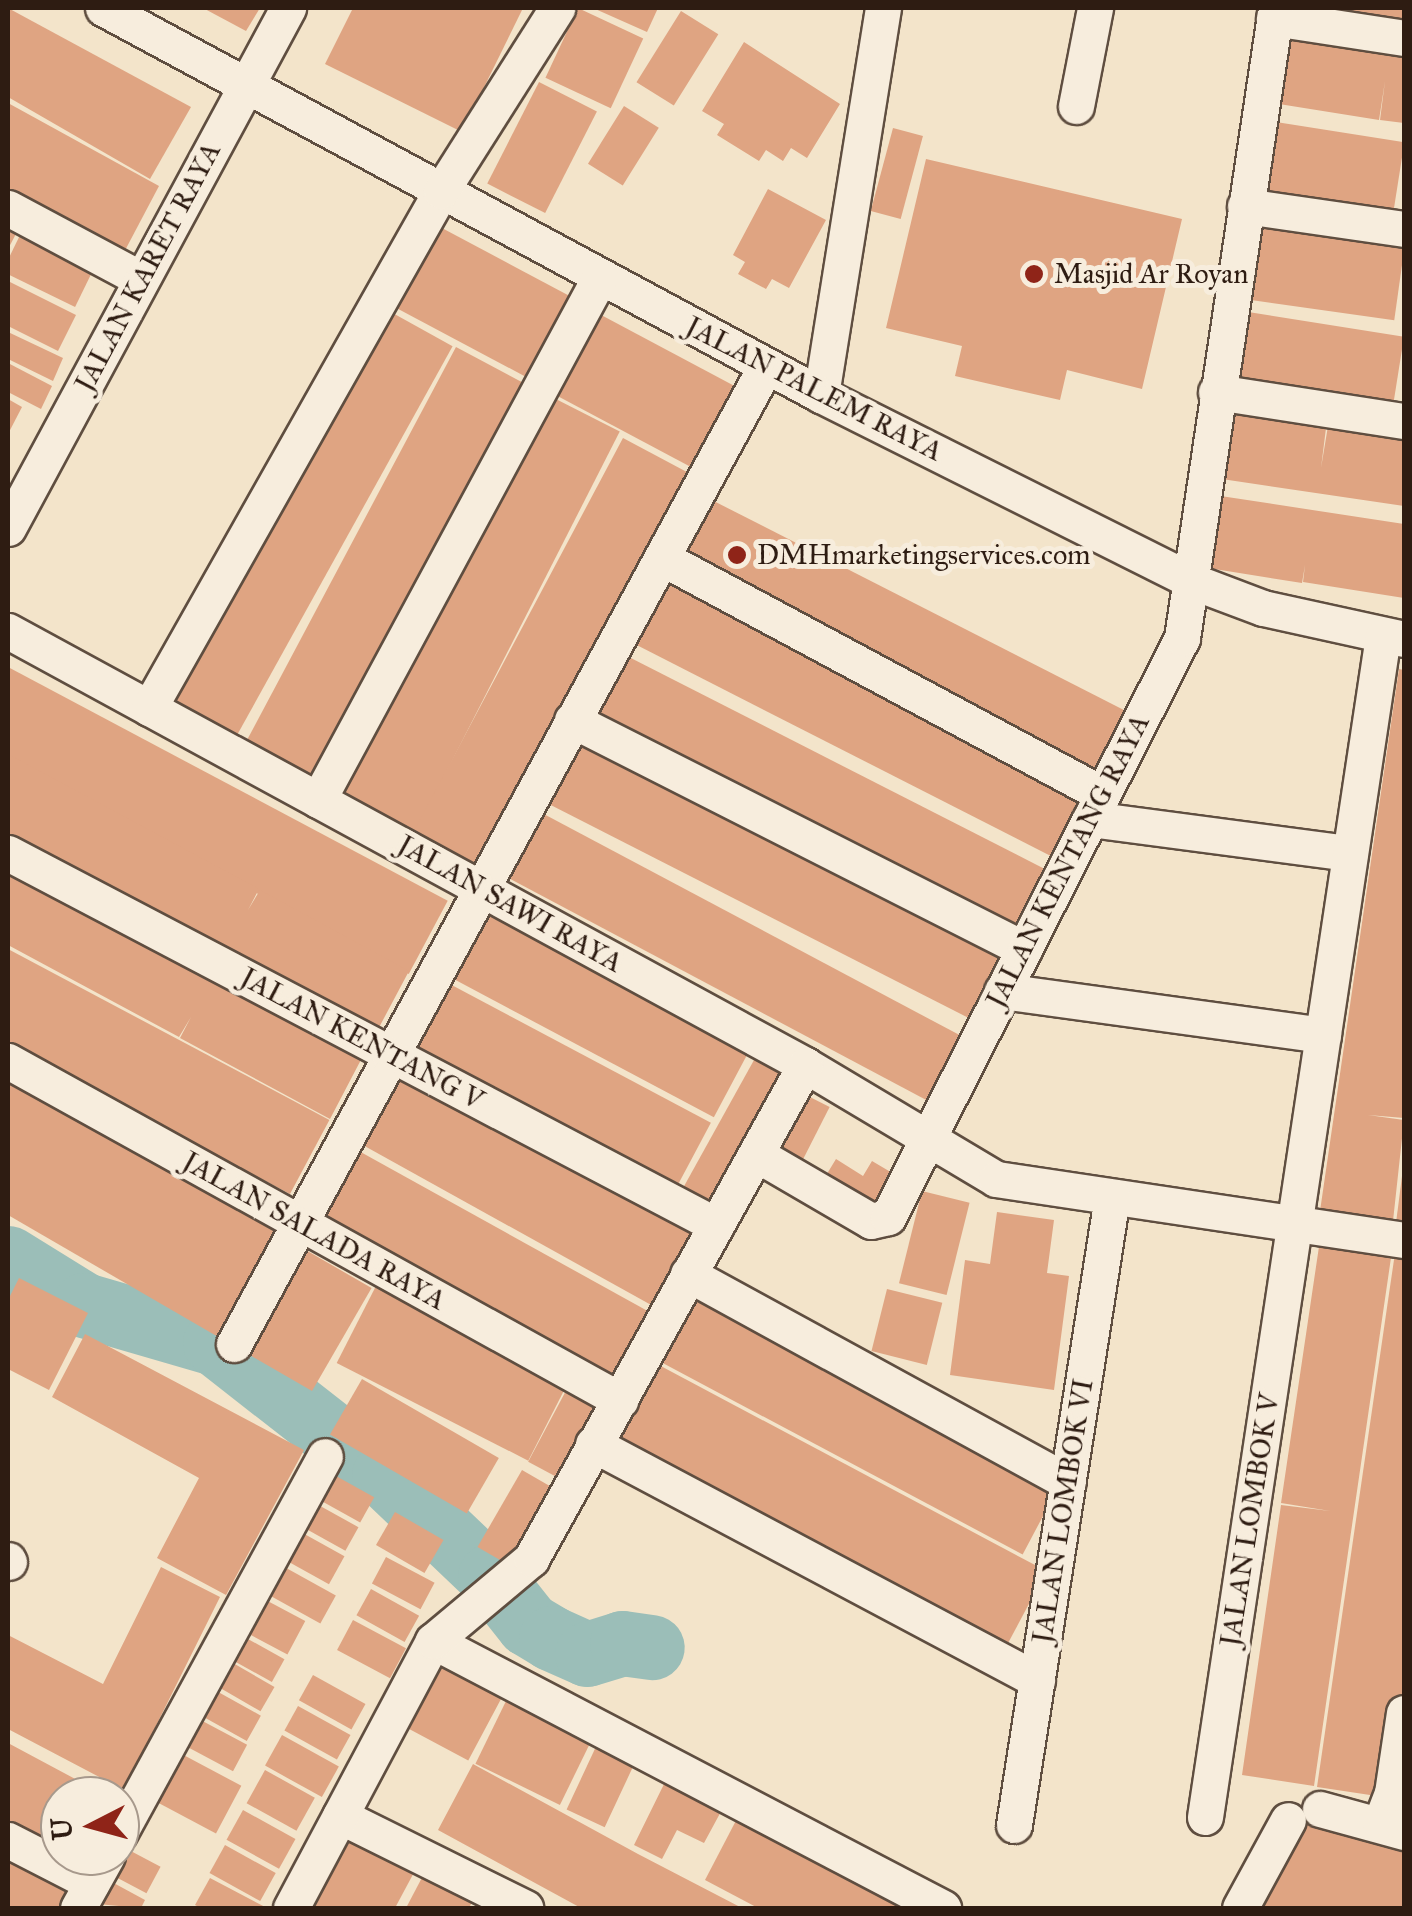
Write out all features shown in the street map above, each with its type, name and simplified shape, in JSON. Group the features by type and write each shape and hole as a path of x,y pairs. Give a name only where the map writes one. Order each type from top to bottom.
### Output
{"street":[{"name":"JALAN PALEM RAYA","path":"103,8 821,395 1194,582 1263,608 1394,637"},
{"name":"JALAN KARET RAYA","path":"8,528 288,8"},
{"path":"149,708 441,191 558,8"},
{"path":"821,395 883,8"},
{"path":"1076,106 1095,8"},
{"path":"1275,13 1404,38"},
{"name":"JALAN KENTANG RAYA","path":"756,1154 878,1222 892,1210 1182,638 1194,582 1216,392 1275,13"},
{"path":"1245,206 1404,229"},
{"path":"8,208 141,279"},
{"path":"318,800 600,277"},
{"path":"234,1344 766,366"},
{"path":"1216,392 1404,421"},
{"path":"662,558 1096,807 1350,853"},
{"name":"JALAN SAWI RAYA","path":"8,631 806,1065 928,1136 984,1174 1009,1182 1404,1240"},
{"name":"JALAN LOMBOK V","path":"1205,1817 1350,853 1394,637"},
{"path":"572,720 1024,949"},
{"name":"JALAN KENTANG V","path":"8,853 716,1225"},
{"path":"1002,990 1323,1035"},
{"name":"JALAN SALADA RAYA","path":"8,1061 620,1400"},
{"path":"291,1908 446,1632 532,1559 806,1065"},
{"name":"JALAN LOMBOK VI","path":"1014,1824 1112,1197"},
{"path":"688,1274 1068,1482"},
{"path":"593,1444 1037,1680"},
{"path":"140,1795 325,1456"},
{"path":"446,1632 943,1908"},
{"path":"1240,1908 1304,1814 1390,1814 1404,1713"},
{"path":"340,1816 504,1904"},
{"path":"8,1840 92,1883"}],"building":[{"path":"8,8 191,107 150,179 8,97"},
{"path":"203,8 260,8 246,31"},
{"path":"353,8 523,8 462,132 325,64"},
{"path":"578,8 643,38 611,108 545,78"},
{"path":"593,8 658,8 647,32"},
{"path":"1294,8 1404,8 1404,27"},
{"path":"681,11 718,34 674,106 636,82"},
{"path":"1290,32 1404,49 1404,123 1380,120 1385,81 1379,120 1279,104"},
{"path":"744,42 840,104 807,158 791,148 783,161 766,150 759,161 717,135 724,124 702,111"},
{"path":"539,82 597,112 545,213 487,184"},
{"path":"8,103 159,186 121,258 8,196"},
{"path":"624,106 659,128 623,185 588,164"},
{"path":"1276,122 1404,142 1393,214 1265,194"},
{"path":"893,128 923,136 901,219 871,211"},
{"name":"Masjid Ar Royan","path":"926,159 1182,219 1142,389 1067,370 1060,400 955,376 962,346 886,328"},
{"path":"768,189 826,220 789,288 772,279 766,289 738,274 745,262 733,255"},
{"path":"425,219 580,301 536,382 382,300"},
{"path":"8,225 18,230 8,249"},
{"path":"1256,226 1404,247 1394,320 1246,299"},
{"path":"22,231 95,267 75,307 8,274 8,260"},
{"path":"8,281 76,315 58,351 8,326"},
{"path":"380,306 453,346 232,745 159,705"},
{"path":"588,308 743,390 699,471 545,389"},
{"path":"1242,311 1404,337 1393,409 1231,383"},
{"path":"8,332 63,358 53,381 8,359"},
{"path":"456,347 530,386 316,789 242,750"},
{"path":"8,363 52,386 41,409 8,392"},
{"path":"544,393 620,432 413,838 337,799"},
{"path":"8,399 22,407 8,434"},
{"path":"1227,405 1327,420 1321,468 1329,420 1404,432 1404,506 1215,478"},
{"path":"623,438 697,477 483,880 409,841"},
{"path":"700,494 1127,711 1093,777 666,560"},
{"path":"1214,495 1404,524 1404,598 1303,582 1305,565 1302,583 1202,567"},
{"path":"662,576 1089,793 1056,859 629,641"},
{"path":"621,653 1049,871 1016,936 588,718"},
{"path":"8,667 448,901 409,974 8,761"},
{"path":"1399,669 1404,670 1404,1118 1368,1115 1404,1120 1393,1221 1320,1211"},
{"path":"578,737 1005,954 972,1020 545,802"},
{"path":"8,754 259,889 248,910 260,890 409,971 375,1035 8,837"},
{"path":"540,812 964,1037 930,1102 506,876"},
{"path":"8,862 364,1054 330,1119 180,1038 191,1017 179,1037 8,945"},
{"path":"487,905 752,1046 714,1117 449,977"},
{"path":"8,949 329,1120 290,1194 8,1044"},
{"path":"446,982 711,1123 673,1194 408,1054"},
{"path":"759,1051 797,1072 716,1218 678,1197"},
{"path":"390,1063 700,1235 658,1309 349,1137"},
{"path":"8,1078 279,1234 220,1338 8,1215"},
{"path":"802,1093 830,1107 799,1168 771,1154"},
{"path":"348,1145 658,1317 617,1391 307,1219"},
{"path":"836,1159 863,1176 872,1161 894,1174 873,1213 822,1182"},
{"path":"1404,1176 1404,1224 1396,1223"},
{"path":"922,1191 970,1203 947,1295 899,1283"},
{"path":"997,1212 1054,1220 1047,1273 1069,1276 1054,1390 950,1375 965,1260 990,1264"},
{"path":"1321,1233 1393,1244 1314,1786 1242,1775 1281,1505 1330,1511 1281,1503"},
{"path":"1396,1246 1404,1247 1404,1697 1390,1798 1317,1787"},
{"path":"304,1249 372,1288 312,1391 244,1352"},
{"path":"19,1278 88,1313 49,1390 8,1369 8,1300"},
{"path":"378,1282 570,1380 528,1461 337,1363"},
{"path":"696,1289 1061,1483 1023,1554 658,1361"},
{"path":"887,1289 942,1303 927,1365 872,1351"},
{"path":"85,1334 304,1450 226,1595 157,1558 199,1478 52,1397"},
{"path":"657,1364 1046,1571 1005,1650 615,1443"},
{"path":"362,1379 499,1458 467,1513 330,1434"},
{"path":"569,1385 608,1406 567,1482 528,1462"},
{"path":"522,1470 559,1492 515,1569 478,1547"},
{"path":"327,1471 374,1497 360,1523 313,1496"},
{"path":"313,1502 358,1527 345,1551 300,1526"},
{"path":"395,1512 443,1540 424,1573 376,1545"},
{"path":"299,1531 344,1556 329,1584 283,1559"},
{"path":"386,1557 435,1583 420,1609 372,1583"},
{"path":"279,1564 336,1596 320,1624 263,1592"},
{"path":"161,1567 220,1597 131,1776 97,1776 8,1729 8,1635 103,1684"},
{"path":"371,1589 419,1616 405,1642 356,1615"},
{"path":"262,1598 305,1621 287,1655 244,1632"},
{"path":"353,1620 406,1648 390,1678 337,1650"},
{"path":"239,1634 284,1659 272,1682 226,1657"},
{"path":"226,1659 274,1687 260,1711 212,1683"},
{"path":"443,1661 504,1693 468,1760 407,1728"},
{"path":"313,1675 365,1704 351,1729 299,1700"},
{"path":"211,1688 261,1716 247,1741 197,1713"},
{"path":"507,1699 591,1740 560,1805 475,1764"},
{"path":"298,1706 350,1735 337,1760 284,1730"},
{"path":"195,1717 247,1745 233,1771 181,1743"},
{"path":"282,1735 339,1767 322,1797 265,1766"},
{"path":"600,1738 638,1756 605,1827 567,1810"},
{"path":"8,1743 70,1776 40,1776 40,1841 8,1824"},
{"path":"176,1751 241,1786 216,1833 151,1799"},
{"path":"473,1764 742,1908 581,1908 438,1830"},
{"path":"265,1770 315,1798 296,1831 247,1803"},
{"path":"668,1776 724,1806 704,1843 677,1830 662,1859 634,1845"},
{"path":"243,1810 295,1839 279,1869 227,1840"},
{"path":"741,1811 924,1908 758,1908 705,1880"},
{"path":"1309,1817 1404,1846 1404,1908 1257,1908"},
{"path":"351,1830 418,1865 395,1908 310,1908"},
{"path":"225,1845 276,1873 260,1901 209,1873"},
{"path":"8,1850 40,1867 40,1876 58,1876 77,1886 65,1908 8,1908"},
{"path":"140,1856 161,1867 146,1893 114,1876 140,1876"},
{"path":"426,1870 475,1896 469,1908 406,1908"},
{"path":"210,1878 267,1908 195,1905"},
{"path":"110,1881 145,1900 141,1908 97,1904"}],"waterway":[{"path":"8,1258 84,1305 215,1343 384,1475 490,1576 528,1624 551,1638 587,1654 622,1643 652,1647"}],"place":[{"name":"Masjid Ar Royan","path":"1034,274"},
{"name":"DMHmarketingservices.com","path":"737,555"}]}
